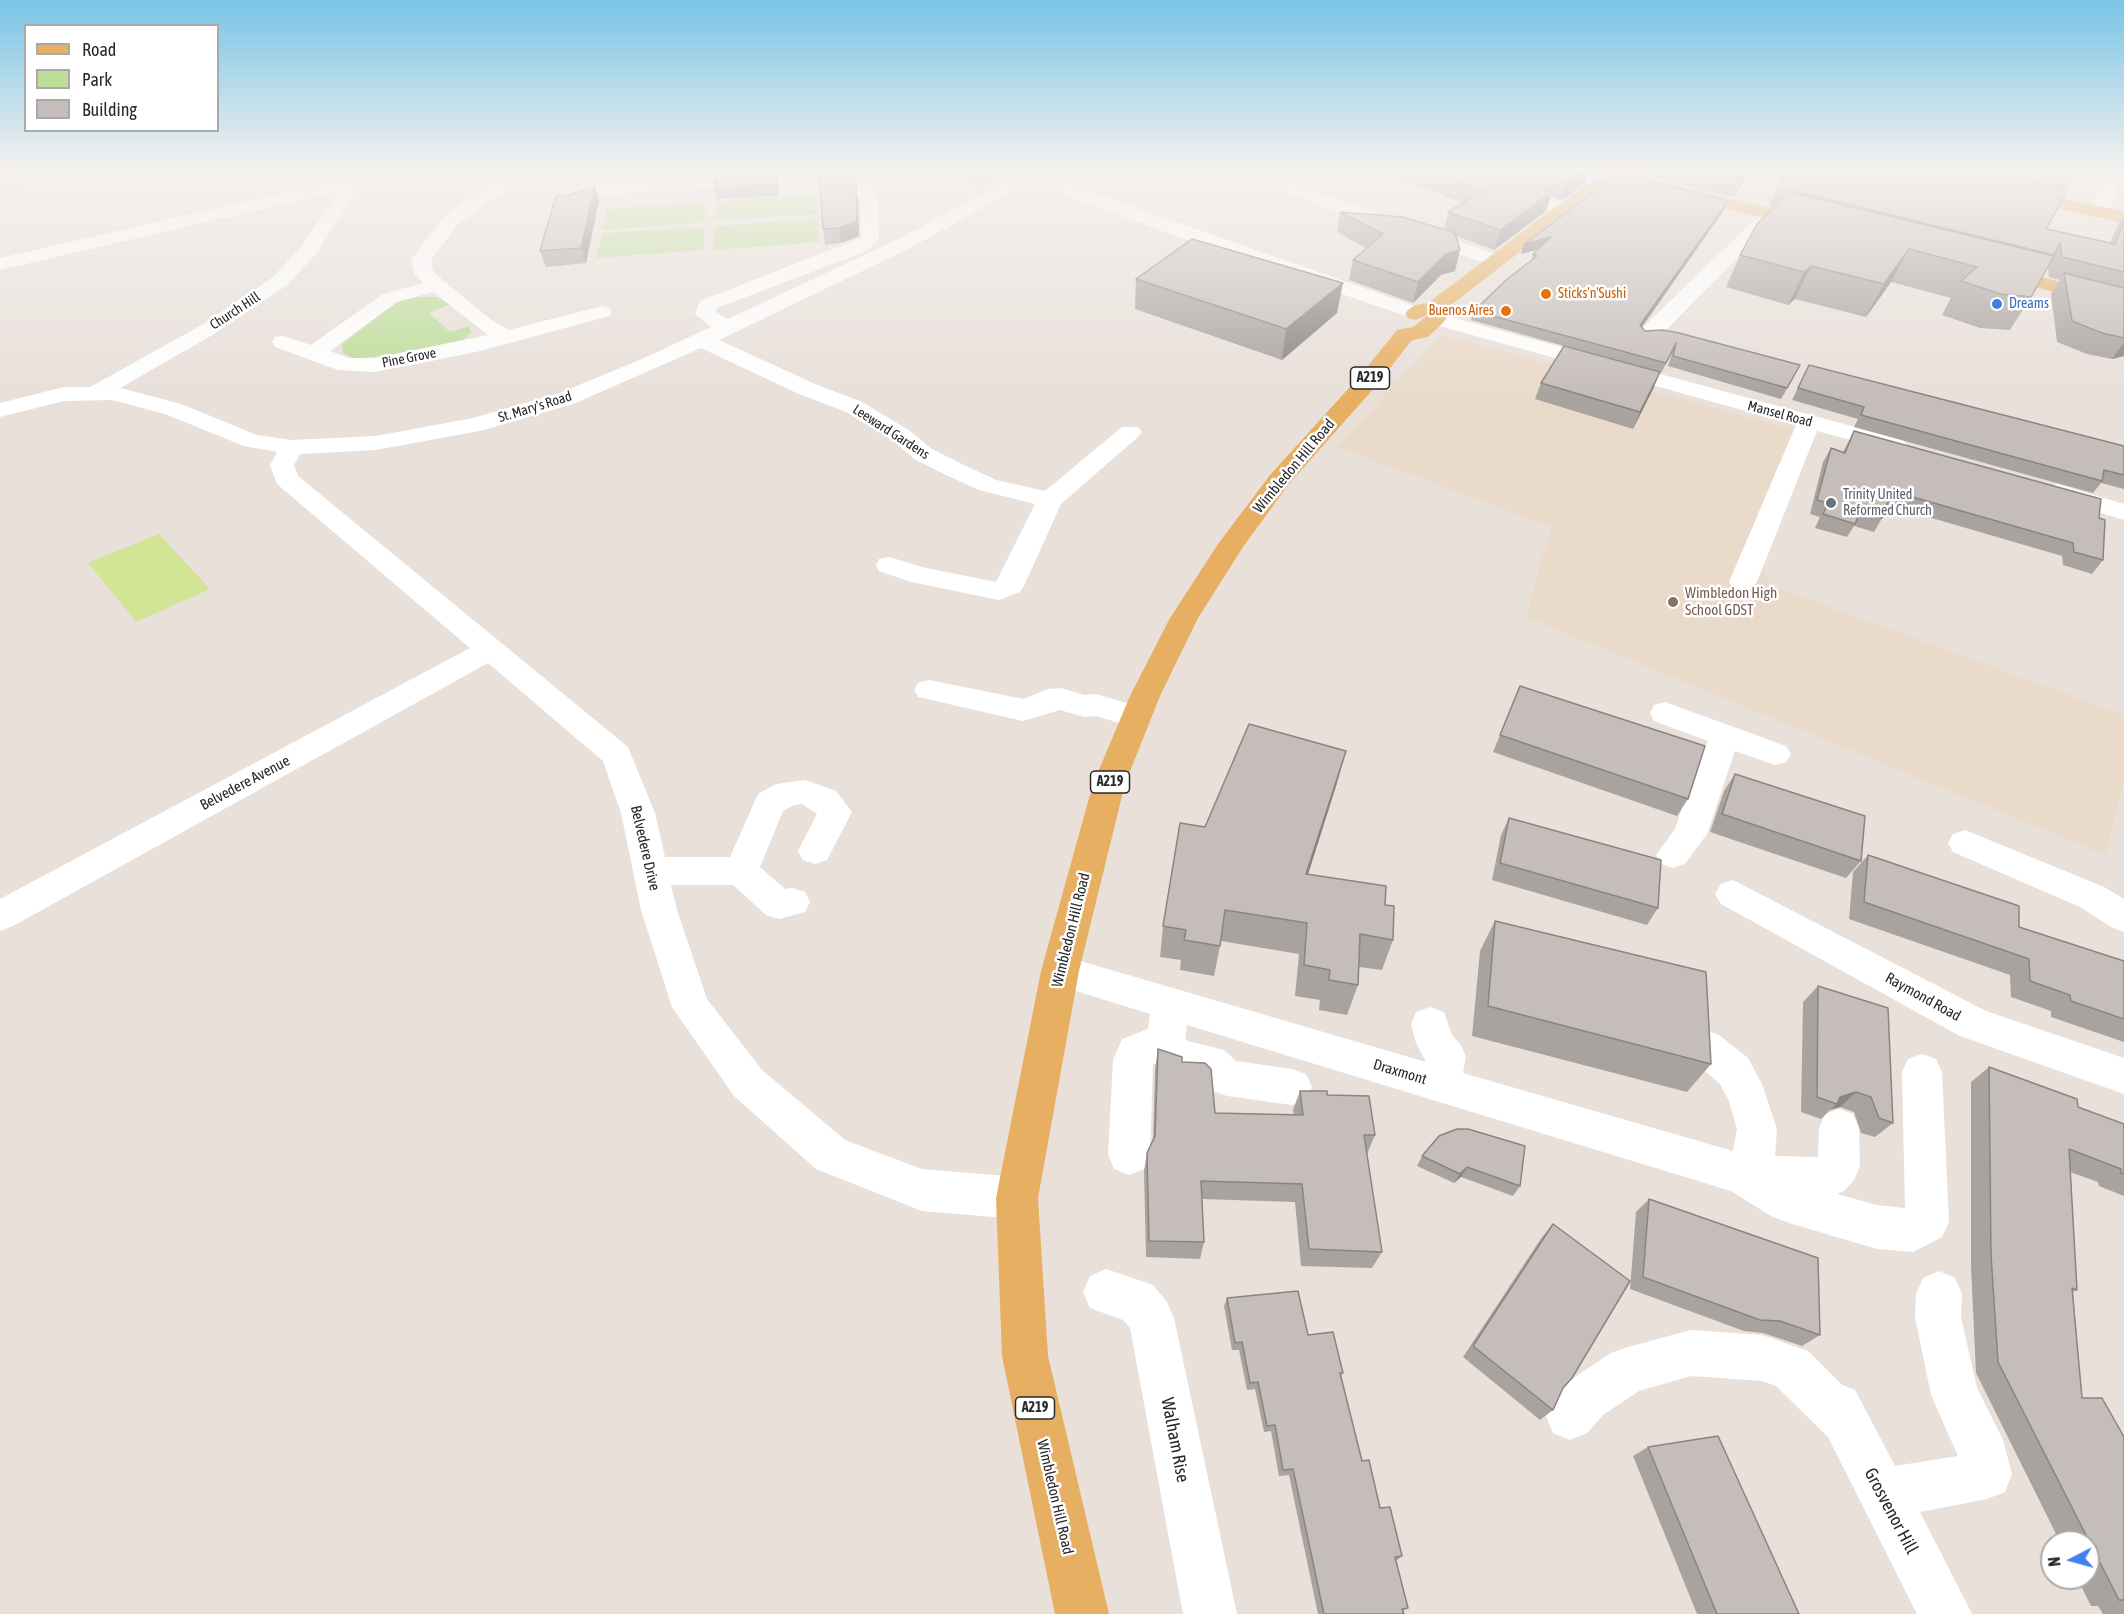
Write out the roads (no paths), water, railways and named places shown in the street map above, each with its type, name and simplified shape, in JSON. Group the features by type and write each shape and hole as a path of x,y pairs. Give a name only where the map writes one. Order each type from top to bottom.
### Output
{"main road":[{"name":"Wimbledon Hill Road","path":"1082,1614 1025,1356 1017,1198 1060,971 1109,784 1136,717 1184,618 1231,544 1279,480 1407,333 1420,332 1428,314 1519,244"},
{"path":"1974,266 2124,304"}],"street":[{"path":"0,264 81,244"},
{"name":"Church Hill","path":"97,392 197,335 280,281 313,244"},
{"path":"433,244 421,260 424,273 483,323 505,336"},
{"path":"728,328 705,314 707,306 849,252 862,244"},
{"name":"St. Mary's Road","path":"0,410 64,394 97,392 147,400 252,441 292,447 376,443 476,425 565,399 702,340 902,244"},
{"name":"Mansel Road","path":"1217,244 1285,269 1522,343 1912,450"},
{"path":"1446,244 1498,261"},
{"path":"1648,334 1740,244"},
{"path":"1268,282 1285,269"},
{"path":"1239,273 1324,299"},
{"path":"314,353 390,298 437,285"},
{"name":"Pine Grove","path":"283,342 346,365 375,365 468,346 602,312"},
{"name":"Leeward Gardens","path":"702,340 807,389 854,407 902,436 923,454 955,470 988,485 1050,500"},
{"path":"1743,582 1809,422"},
{"path":"885,562 921,576 999,591 1010,586 1050,500 1123,439 1090,440"},
{"name":"Belvedere Drive","path":"292,447 282,465 286,479 617,755 638,813 659,910 691,1007 748,1083 831,1155 922,1190 1017,1198"},
{"path":"2035,486 2124,512"},
{"name":"Belvedere Avenue","path":"0,916 490,651"},
{"path":"929,690 1023,710 1036,708 1048,700 1061,699 1084,706 1096,705 1136,717"},
{"path":"1665,713 1775,754"},
{"path":"1672,855 1690,834 1713,763 1726,736"},
{"path":"741,871 770,803 788,793 805,792 824,800 835,812 815,851"},
{"path":"1965,843 2092,897 2124,917"},
{"path":"651,871 741,871 779,905 792,902"},
{"name":"Raymond Road","path":"1733,894 1974,1024 2124,1076"},
{"name":"Draxmont","path":"1060,971 1739,1173"},
{"path":"1164,1046 1171,1004"},
{"path":"1430,1024 1435,1043 1446,1056 1442,1084"},
{"path":"1129,1155 1133,1060 1136,1051 1146,1046 1164,1046 1179,1057 1210,1063 1227,1078 1292,1087"},
{"path":"1705,1047 1734,1071 1748,1097 1757,1129 1753,1161 1739,1173"},
{"path":"1739,1173 1786,1201 1877,1227 1913,1230 1927,1222 1922,1072"},
{"path":"1739,1173 1788,1178 1829,1177 1839,1166 1839,1128"},
{"name":"Walham Rise","path":"1106,1292 1137,1301 1151,1318 1210,1614"},
{"path":"1882,1493 1966,1480 1987,1474 1979,1440 1955,1395 1938,1317 1939,1294"},
{"name":"Grosvenor Hill","path":"1570,1416 1586,1398 1628,1370 1690,1353 1762,1358 1791,1368 1841,1413 1946,1614"}],"place":[{"name":"Sticks'n'Sushi","path":"1546,294"},
{"name":"Dreams","path":"1997,304"},
{"name":"Buenos Aires","path":"1506,311"},
{"name":"Trinity United Reformed Church","path":"1831,503"},
{"name":"Wimbledon High School GDST","path":"1673,602"}]}
